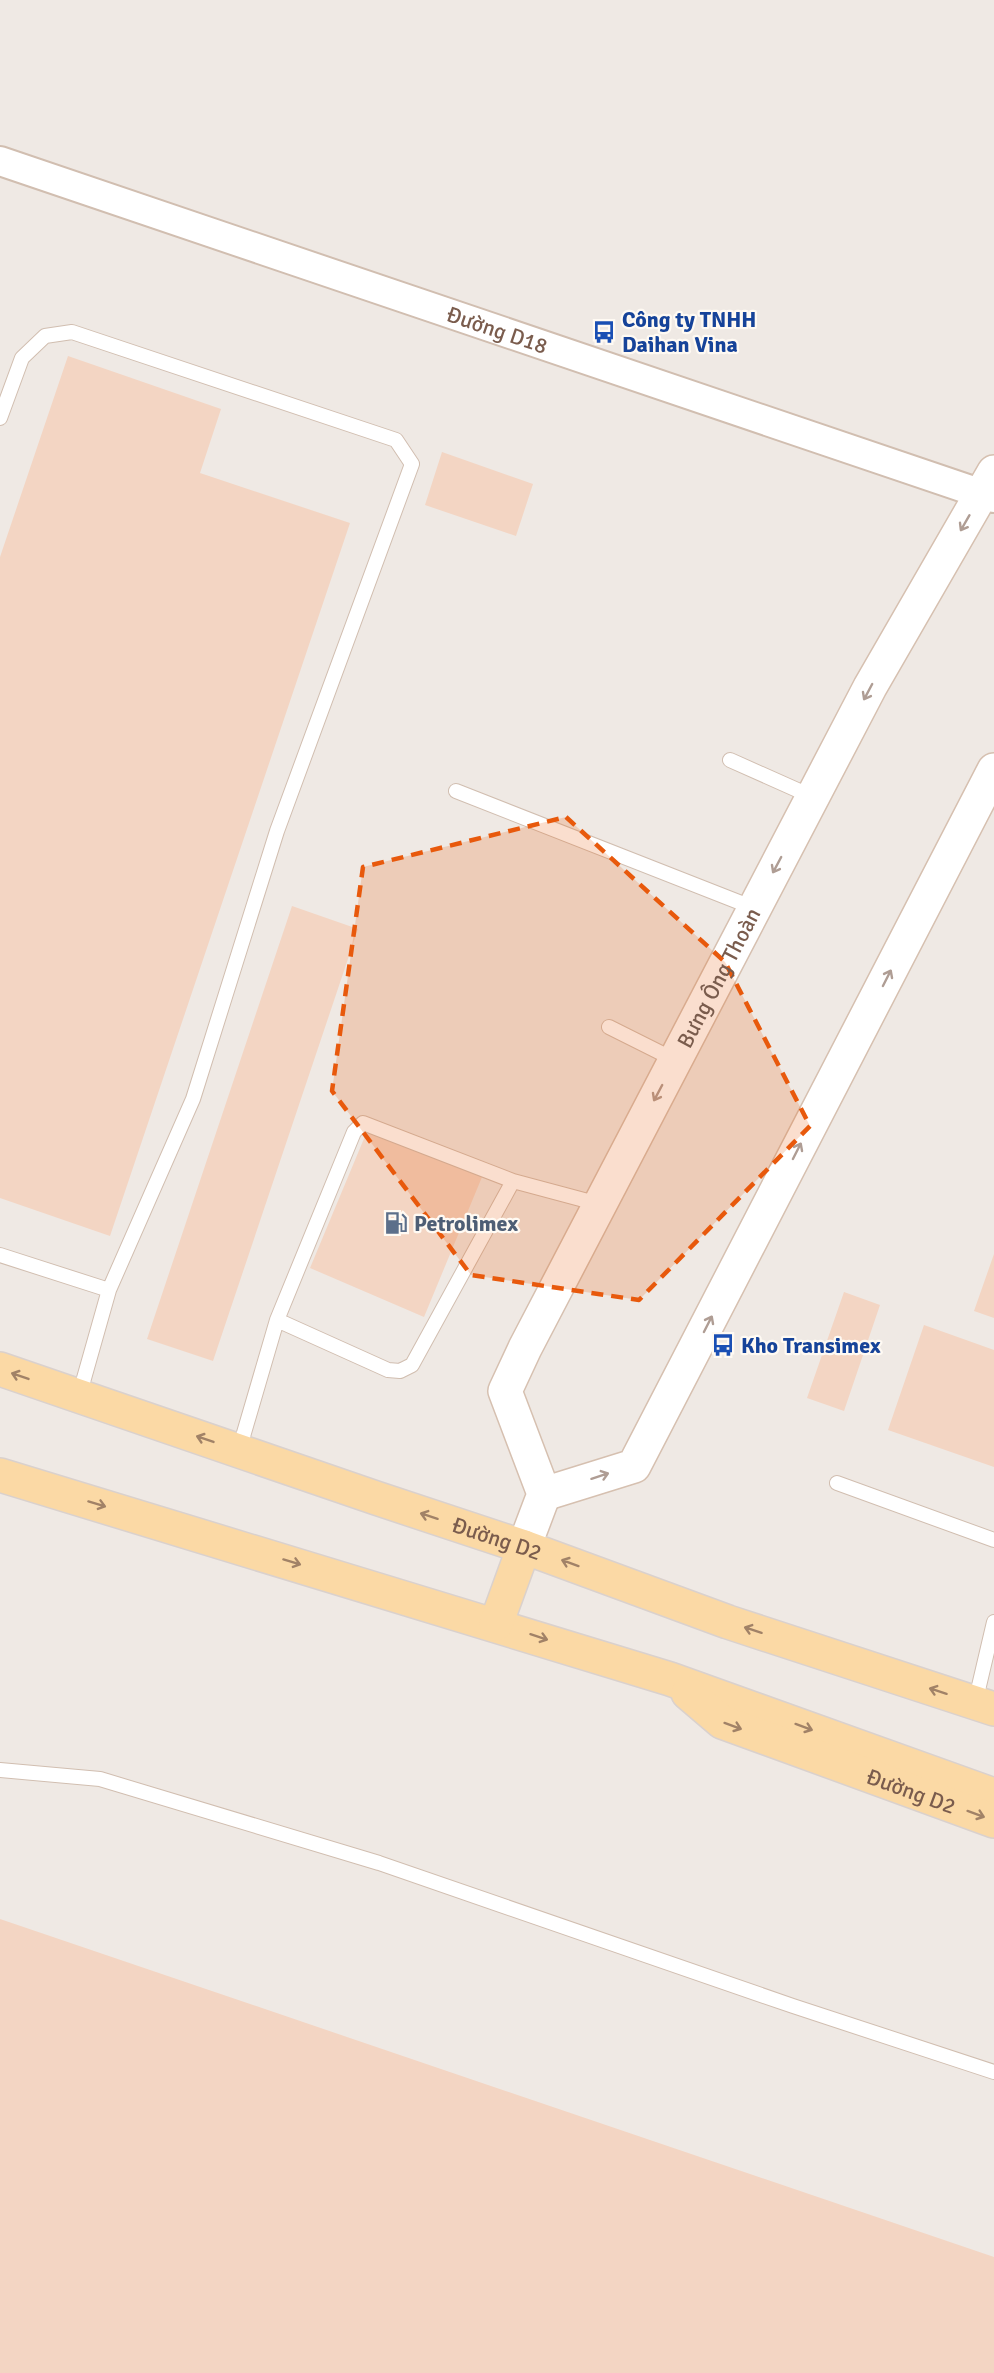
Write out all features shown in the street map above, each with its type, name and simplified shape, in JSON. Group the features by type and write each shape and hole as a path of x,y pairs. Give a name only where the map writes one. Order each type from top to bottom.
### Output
{"main road":[{"name":"Đường D2","path":"0,1369 524,1547 728,1622 985,1706"},
{"name":"Đường D2","path":"0,1474 41,1487 76,1520 202,1559 236,1546 670,1679 994,1795"},
{"path":"496,1624 524,1547"},
{"name":"Đường D2","path":"670,1679 722,1722 994,1821"}],"street":[{"name":"Đường D18","path":"0,161 990,488"},
{"name":"Bưng Ông Thoàn","path":"544,1494 505,1391 599,1204 870,687 990,488"},
{"path":"524,1547 544,1494 634,1466 994,770"}],"lane":[{"path":"0,418 22,358 45,336 72,332 396,440 412,464 277,831 193,1099 109,1290 79,1396"},
{"path":"730,760 813,797"},
{"path":"456,791 754,908"},
{"path":"609,1027 675,1060"},
{"path":"240,1450 278,1320 354,1132 363,1123 513,1180 599,1204"},
{"path":"278,1320 388,1370 407,1370 412,1365 513,1180"},
{"path":"0,1255 109,1290"},
{"path":"837,1483 994,1540"},
{"path":"985,1706 994,1622"},
{"path":"0,1770 100,1779 368,1860 994,2072"}],"highlighted area":[{"path":"566,817 725,962 810,1126 639,1300 471,1275 332,1091 363,867"}],"shaded area":[{"path":"0,0 994,0 994,2373 0,2373"}],"building":[{"path":"68,356 221,409 200,473 350,523 110,1236 0,1198 0,557"},
{"path":"442,452 533,484 516,536 425,505"},
{"path":"292,906 358,929 213,1361 147,1339"},
{"name":"Petrolimex","path":"368,1129 482,1177 424,1317 310,1268"},
{"path":"994,1254 994,1318 974,1311"},
{"path":"844,1292 880,1305 844,1411 807,1398"},
{"path":"924,1325 994,1350 994,1467 888,1430"},
{"path":"0,1919 994,2257 994,2373 0,2373"}],"place":[{"name":"Công ty TNHH Daihan Vina","path":"604,332"},
{"name":"Petrolimex","path":"396,1223"},
{"name":"Kho Transimex","path":"723,1345"}]}
